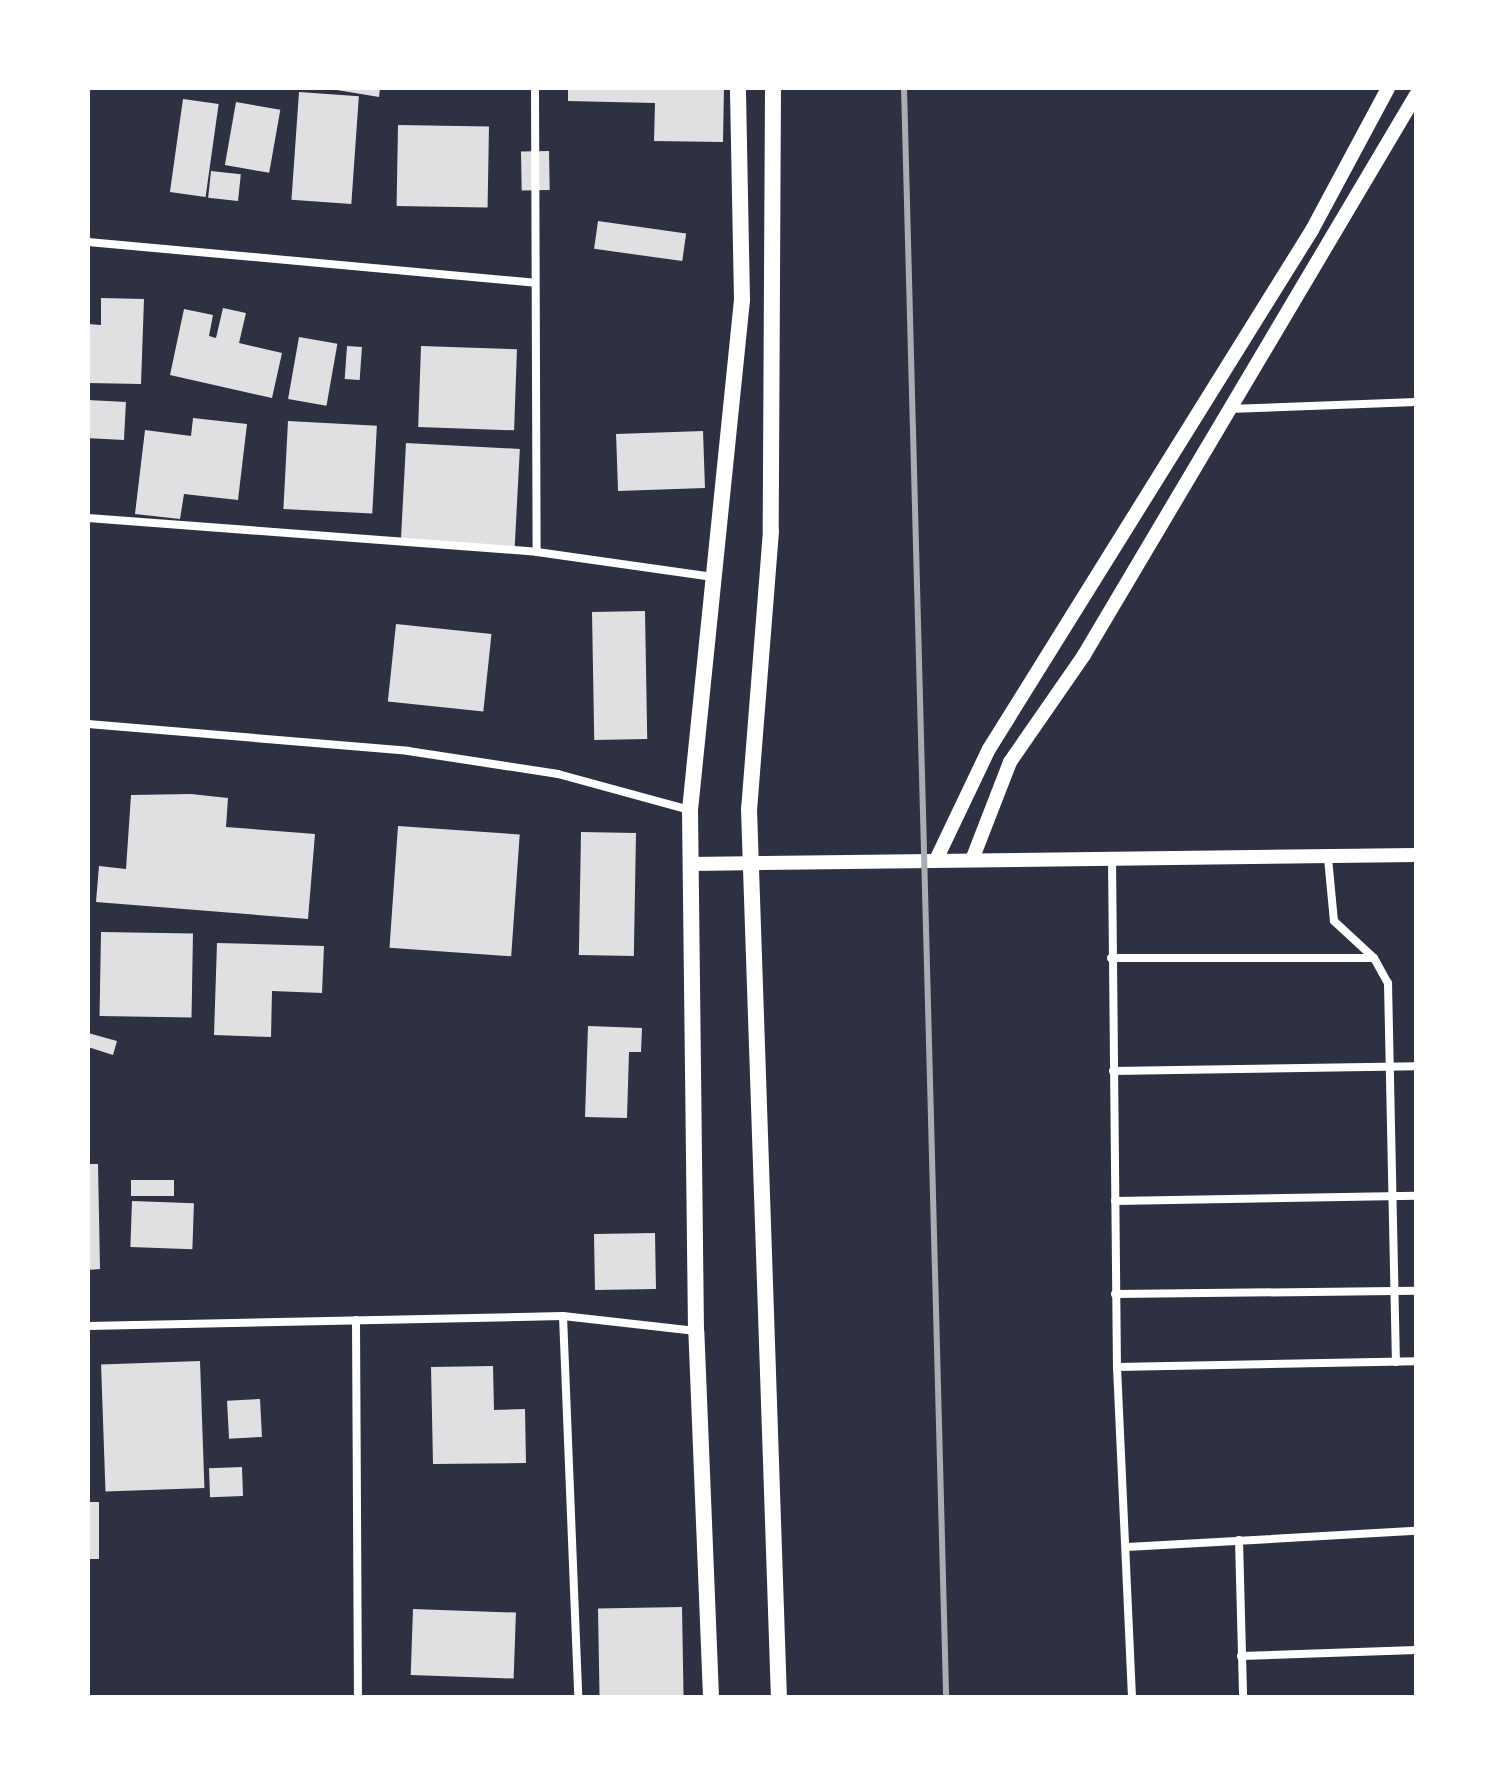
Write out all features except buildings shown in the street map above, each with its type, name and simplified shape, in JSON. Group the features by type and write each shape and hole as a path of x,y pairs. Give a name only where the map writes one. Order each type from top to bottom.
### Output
{"main road":[{"path":"711,1697 696,1331 690,810 742,300 738,88"},
{"path":"773,88 771,531 751,863 779,1697"}],"street":[{"path":"535,88 537,552"},
{"path":"936,860 989,749 1312,230 1388,88"},
{"path":"972,860 1010,762 1084,655 1227,409 1335,241 1416,95"},
{"path":"88,242 535,283"},
{"path":"1227,409 1416,402"},
{"path":"88,518 537,552 713,577"},
{"path":"88,724 408,751 558,774 690,810"},
{"path":"691,864 1416,855"},
{"path":"1112,858 1115,1294 1132,1697"},
{"path":"1328,858 1334,921 1374,958 1388,983 1396,1362"},
{"path":"1111,958 1374,958"},
{"path":"1113,1071 1416,1066"},
{"path":"1115,1201 1416,1196"},
{"path":"1115,1294 1416,1291"},
{"path":"563,1316 578,1697"},
{"path":"88,1326 563,1316 696,1331"},
{"path":"356,1320 358,1697"},
{"path":"1117,1367 1416,1361"},
{"path":"1127,1547 1416,1531"},
{"path":"1239,1540 1243,1697"},
{"path":"1241,1656 1416,1650"}],"railway":[{"path":"904,88 946,1697"}]}
